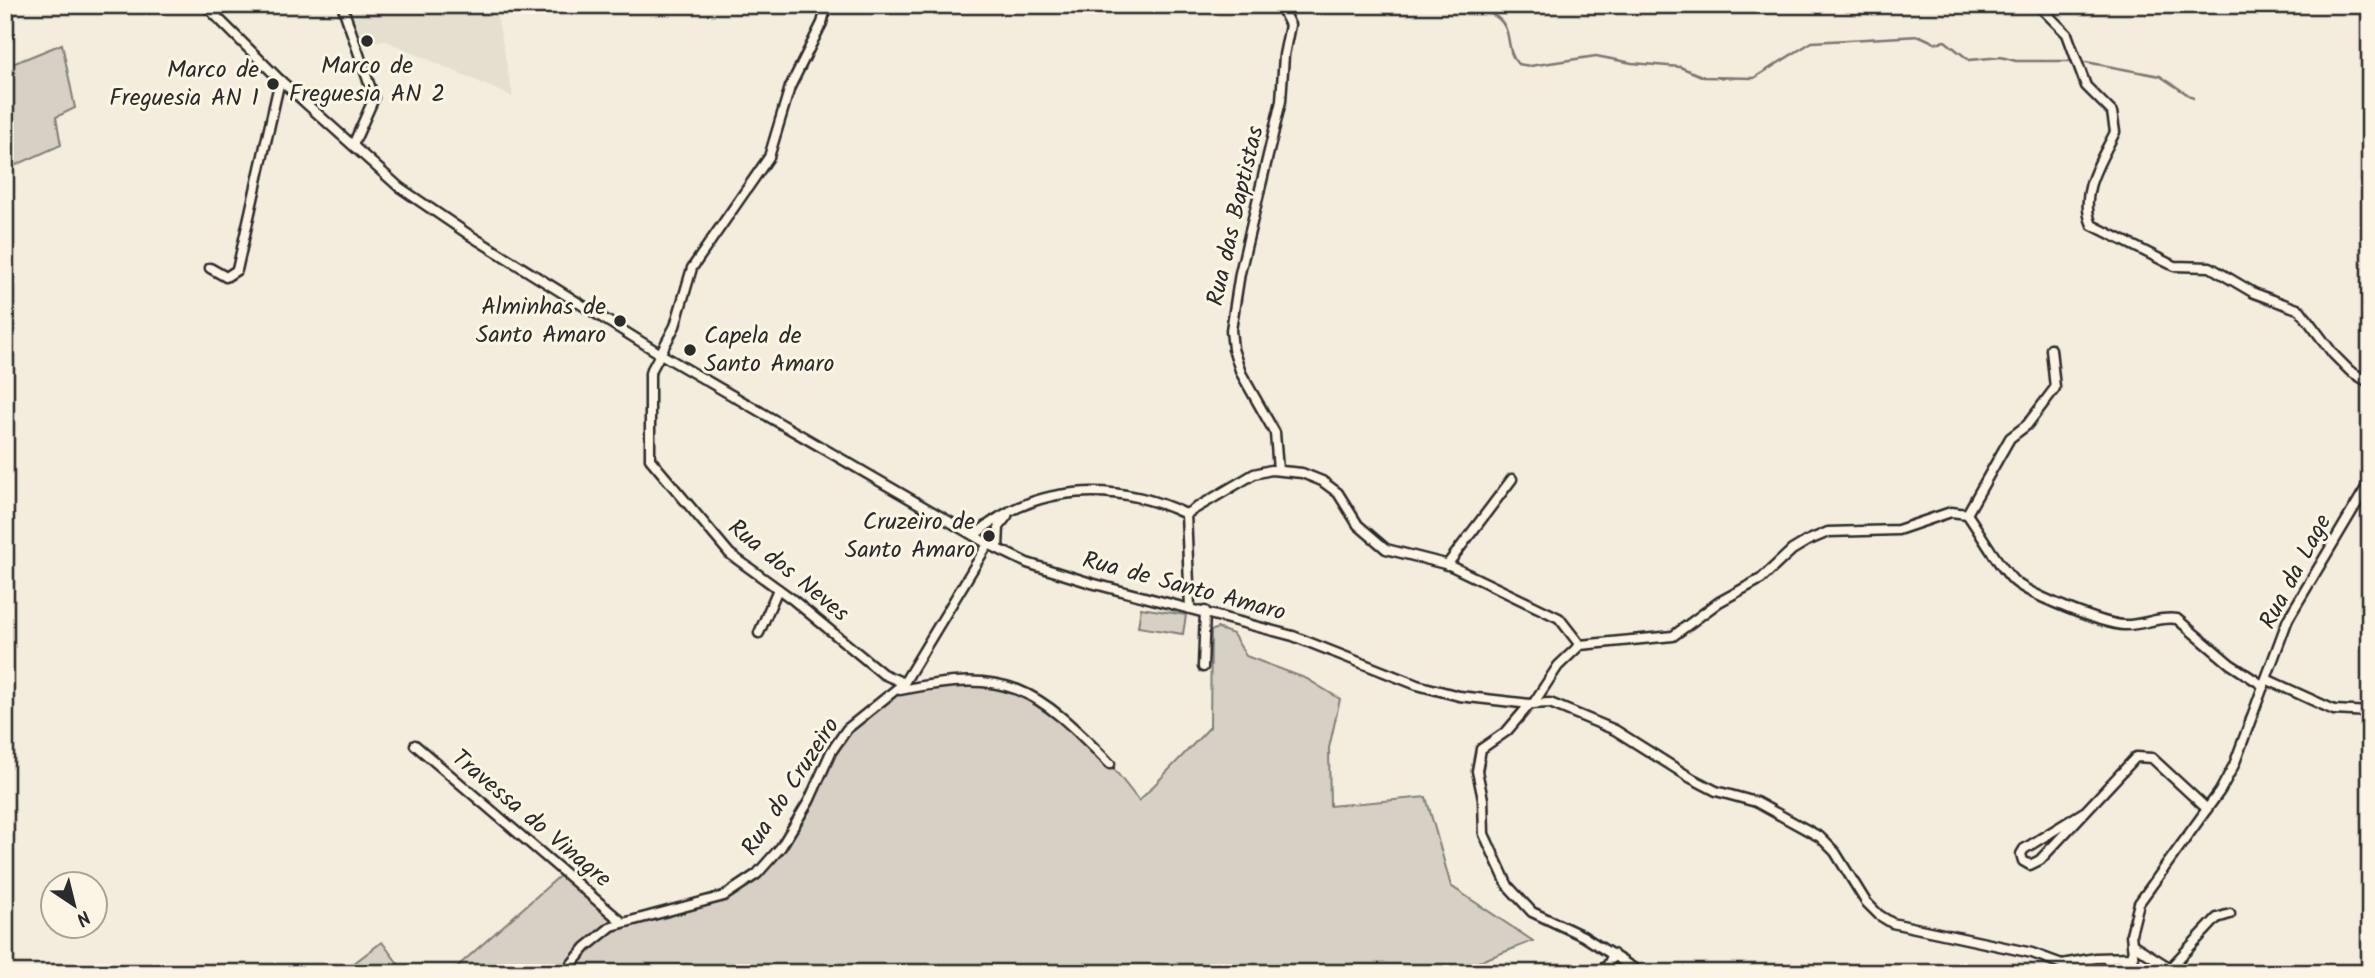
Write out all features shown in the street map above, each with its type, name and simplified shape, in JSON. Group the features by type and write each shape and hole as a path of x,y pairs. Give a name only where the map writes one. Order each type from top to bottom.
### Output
{"street":[{"name":"Rua de Santo Amaro","path":"205,5 280,80 399,187 468,234 659,353 988,544 1027,563 1065,575 1293,636 1417,685 1459,695 1532,704 1550,703 1615,730 1691,778 1716,791 1756,802 1820,837 1835,852 1866,902 1892,923 2032,953 2062,964 2133,957"},
{"path":"342,5 374,98 353,145"},
{"name":"Rua dos Neves","path":"827,5 822,23 790,87 769,157 692,268 676,326 650,373 650,459 730,554 902,686"},
{"name":"Rua das Baptistas","path":"1278,470 1275,433 1241,373 1233,349 1231,330 1240,273 1281,101 1284,55 1290,26 1280,5"},
{"path":"2038,5 2067,33 2086,86 2112,112 2115,122 2115,132 2087,194 2086,211 2092,225 2174,266 2210,267 2253,293 2300,310 2342,363 2370,383"},
{"path":"211,268 226,277 237,270 280,80"},
{"path":"1967,514 2003,449 2027,425 2055,388 2050,349"},
{"path":"1186,514 1254,474 1278,470 1302,473 1322,481 1338,493 1367,536 1387,548 1447,565 1559,618 1580,645"},
{"path":"1447,565 1512,479"},
{"name":"Rua da Lage","path":"2135,973 2131,934 2139,903 2207,809 2234,765 2297,601 2370,481"},
{"path":"975,535 1014,509 1042,496 1088,490 1167,505 1186,514"},
{"path":"998,548 999,526 1014,509"},
{"path":"1641,973 1612,954 1532,912 1508,886 1484,834 1483,799 1477,771 1481,749 1507,731 1532,704 1558,666 1580,645 1673,636 1719,601 1761,579 1792,550 1828,532 1898,530 1951,512 1967,514 2012,579 2026,590 2110,623 2126,626 2166,617 2177,619 2230,664 2265,682 2334,710 2370,712"},
{"path":"1186,514 1190,607"},
{"name":"Rua do Cruzeiro","path":"564,973 586,947 622,922 724,896 757,874 781,847 809,802 831,752 847,729 902,686 988,544"},
{"path":"759,633 778,589"},
{"path":"1203,667 1205,611"},
{"path":"902,686 951,680 985,681 1018,688 1049,704 1110,764"},
{"name":"Travessa do Vinagre","path":"415,745 622,922"},
{"path":"2084,812 2024,849 2021,854 2023,861 2031,865 2040,860 2136,757 2152,758 2207,809"},
{"path":"2132,944 2175,970 2217,918 2230,914"},
{"path":"1596,973 1608,965 1612,954"},
{"path":"2104,973 2110,958"}],"shaded area":[{"path":"342,5 495,5 513,97 384,40 367,43 358,50"},
{"path":"62,44 75,108 56,117 61,145 5,170 5,67"},
{"path":"1141,608 1186,615 1183,634 1138,627"},
{"path":"1217,628 1233,634 1246,656 1307,679 1340,699 1329,748 1330,806 1426,797 1451,886 1533,941 1473,964 1470,973 450,973 564,872 622,922 741,887 781,847 847,729 900,690 985,681 1049,704 1110,764 1139,801 1210,727 1211,631"},
{"path":"382,942 405,973 341,973"}],"waterway":[{"path":"1468,5 1499,19 1506,29 1514,59 1518,64 1530,66 1596,56 1632,63 1680,67 1704,77 1754,78 1812,42 1920,36 1935,43 1945,41 1969,60 2001,57 2016,61 2072,61"},
{"path":"2086,62 2160,76 2193,98"}],"place":[{"name":"Marco de Freguesia AN 2","path":"367,41"},
{"name":"Marco de Freguesia AN 1","path":"273,84"},
{"name":"Alminhas de Santo Amaro","path":"620,321"},
{"name":"Capela de Santo Amaro","path":"690,350"},
{"name":"Cruzeiro de Santo Amaro","path":"989,536"}]}
